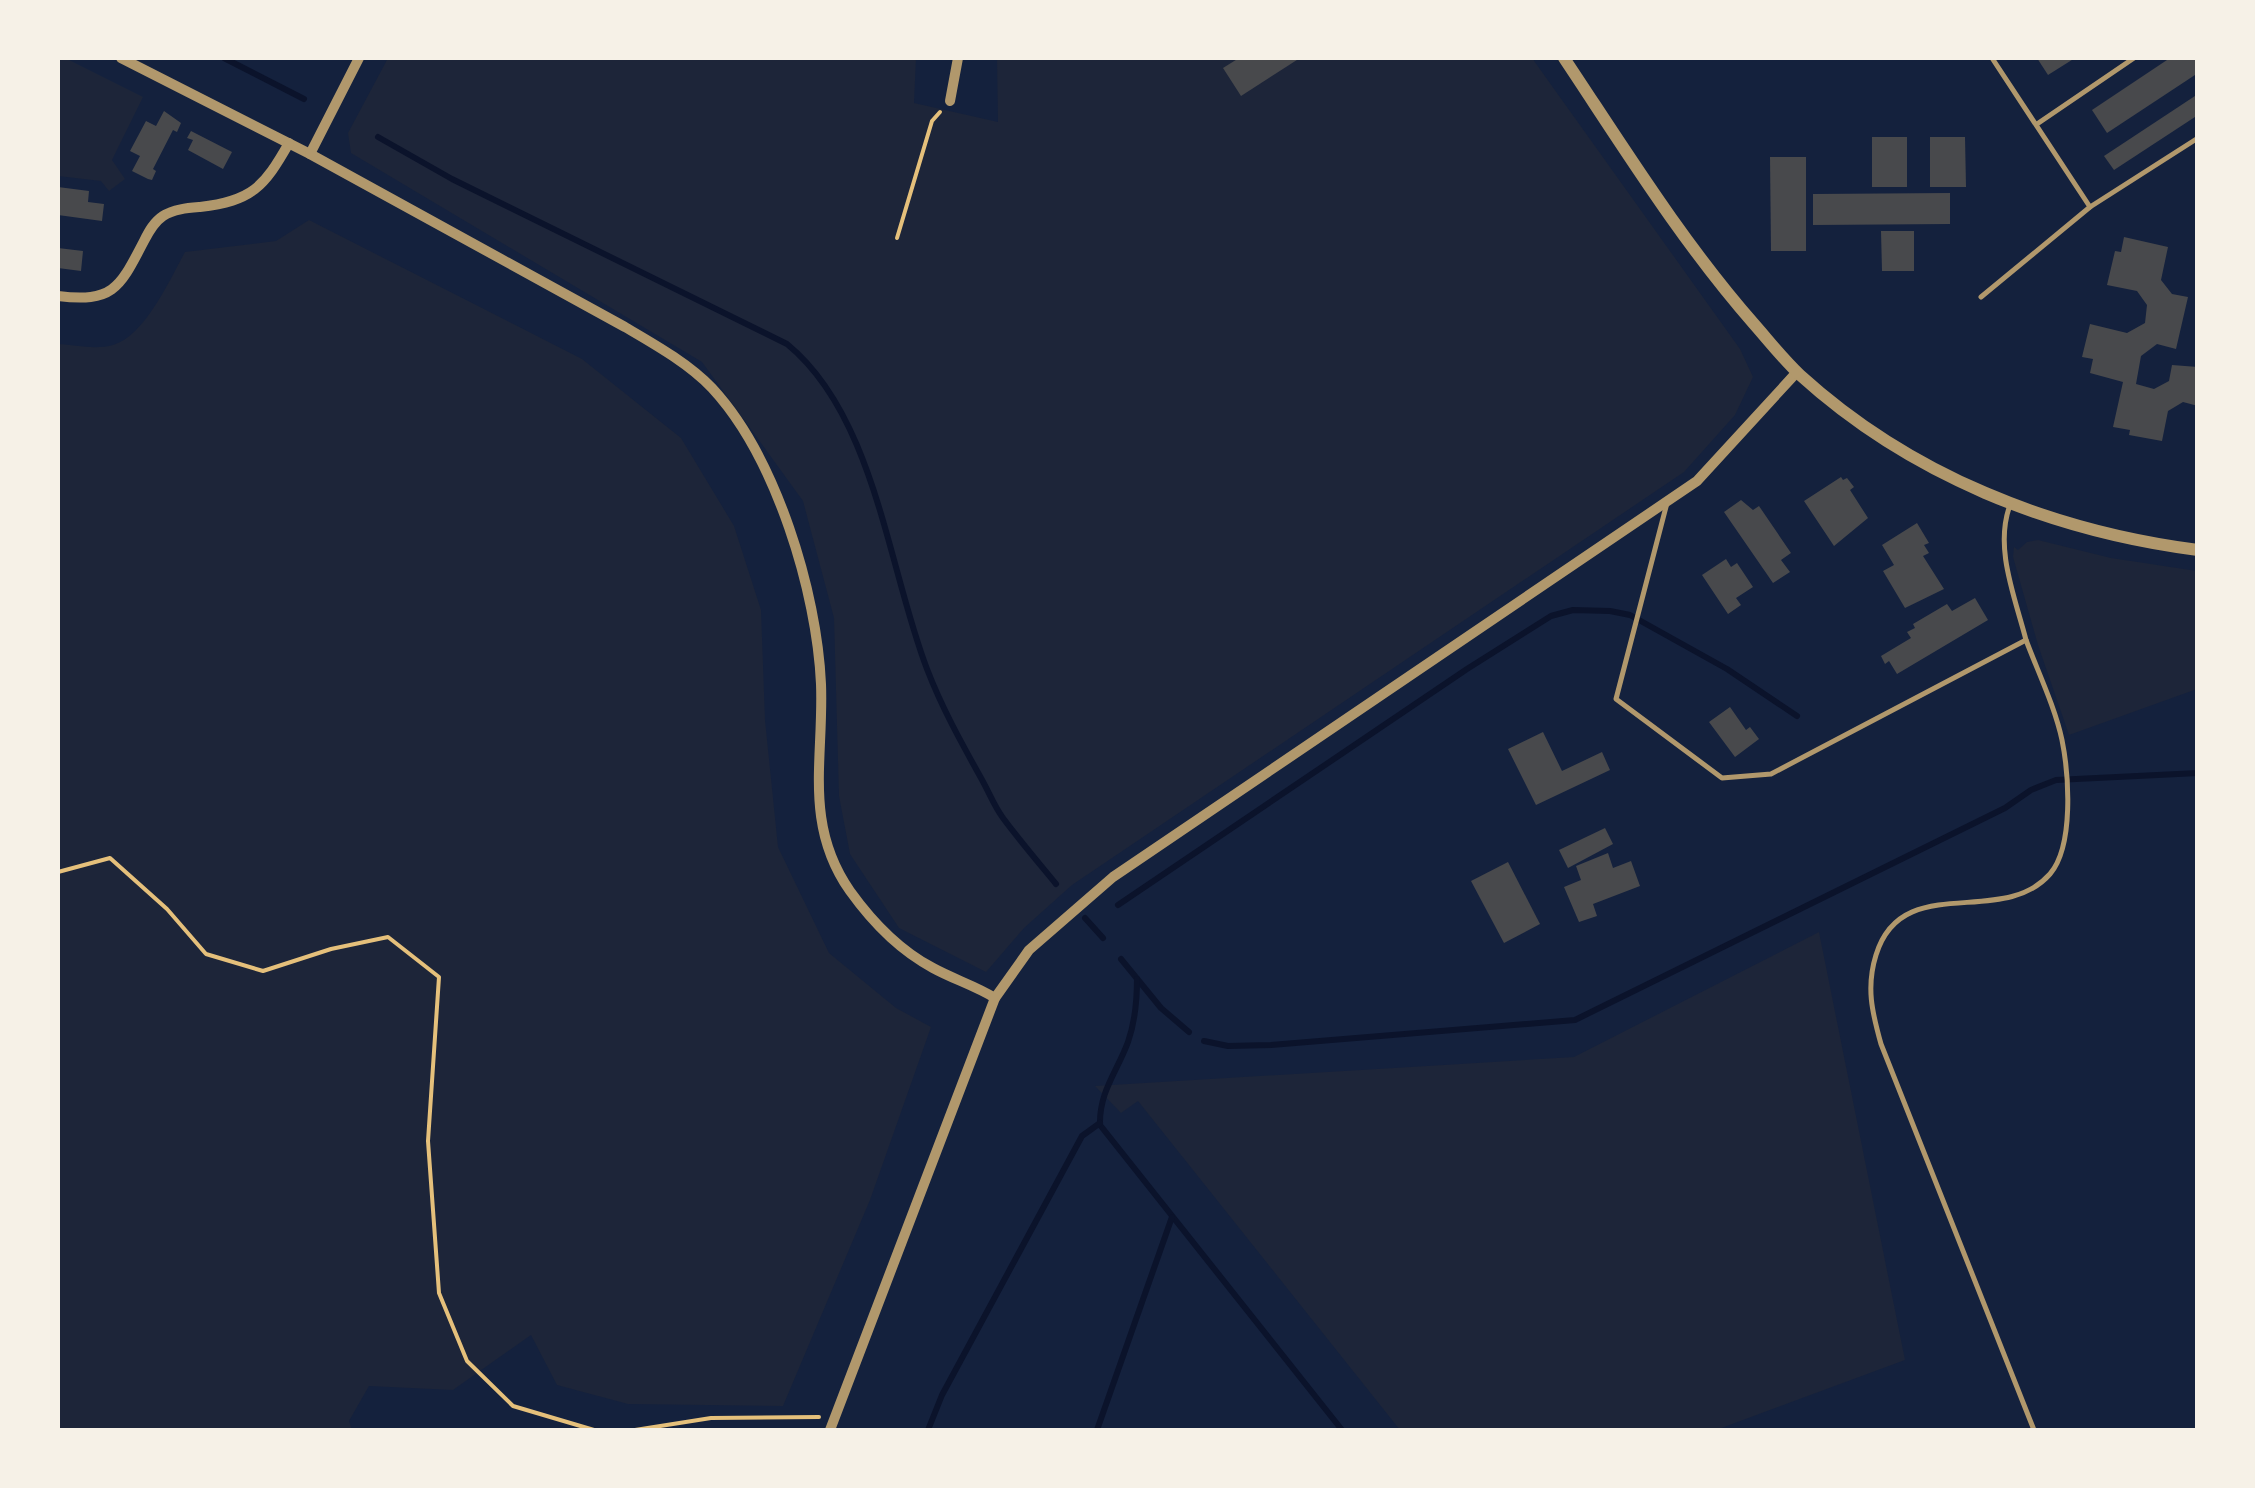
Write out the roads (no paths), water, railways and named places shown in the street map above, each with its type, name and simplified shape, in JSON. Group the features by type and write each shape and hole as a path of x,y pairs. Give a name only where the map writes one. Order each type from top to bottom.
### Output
{"street":[{"path":"120,58 310,154 625,327 664,350 712,388 749,441 776,492 809,596 820,685 816,773 823,832 848,888 889,940 933,968 995,998"},
{"path":"310,154 360,58"},
{"path":"950,101 958,58"},
{"path":"1564,58 1703,262 1797,372 1876,434 1930,466 2010,504 2110,535 2198,550"},
{"path":"58,296 90,299 114,290 156,221 179,210 232,202 251,194 266,181 289,143"},
{"path":"830,1430 995,998 1029,950 1113,877 1697,481 1797,372"}],"lane":[{"path":"1992,58 2090,207"},
{"path":"2037,124 2134,58"},
{"path":"1981,297 2090,207 2198,138"},
{"path":"1668,501 1616,699 1722,778 1770,774 2026,640"},
{"path":"2010,504 2003,525 2003,543 2026,640 2062,738 2067,794 2060,859 2034,887 2003,901 1929,905 1902,917 1881,938 1870,974 1870,1006 1881,1044 2034,1430"}],"waterway":[{"path":"224,58 304,99"},
{"path":"378,137 452,179 787,344 817,374 841,411 860,452 913,629 939,697 1000,813 1056,884"},
{"path":"1118,905 1551,616 1573,610 1630,615 1727,669 1797,716"},
{"path":"1204,1041 1228,1046 1271,1045 1575,1020 2056,780 2198,773"},
{"path":"1085,918 1103,938"},
{"path":"1121,959 1161,1008 1189,1032"},
{"path":"1137,979 1132,1027 1106,1092 1100,1125 1342,1430"},
{"path":"928,1430 942,1395 1082,1136 1100,1123"},
{"path":"1097,1430 1172,1217"}]}
